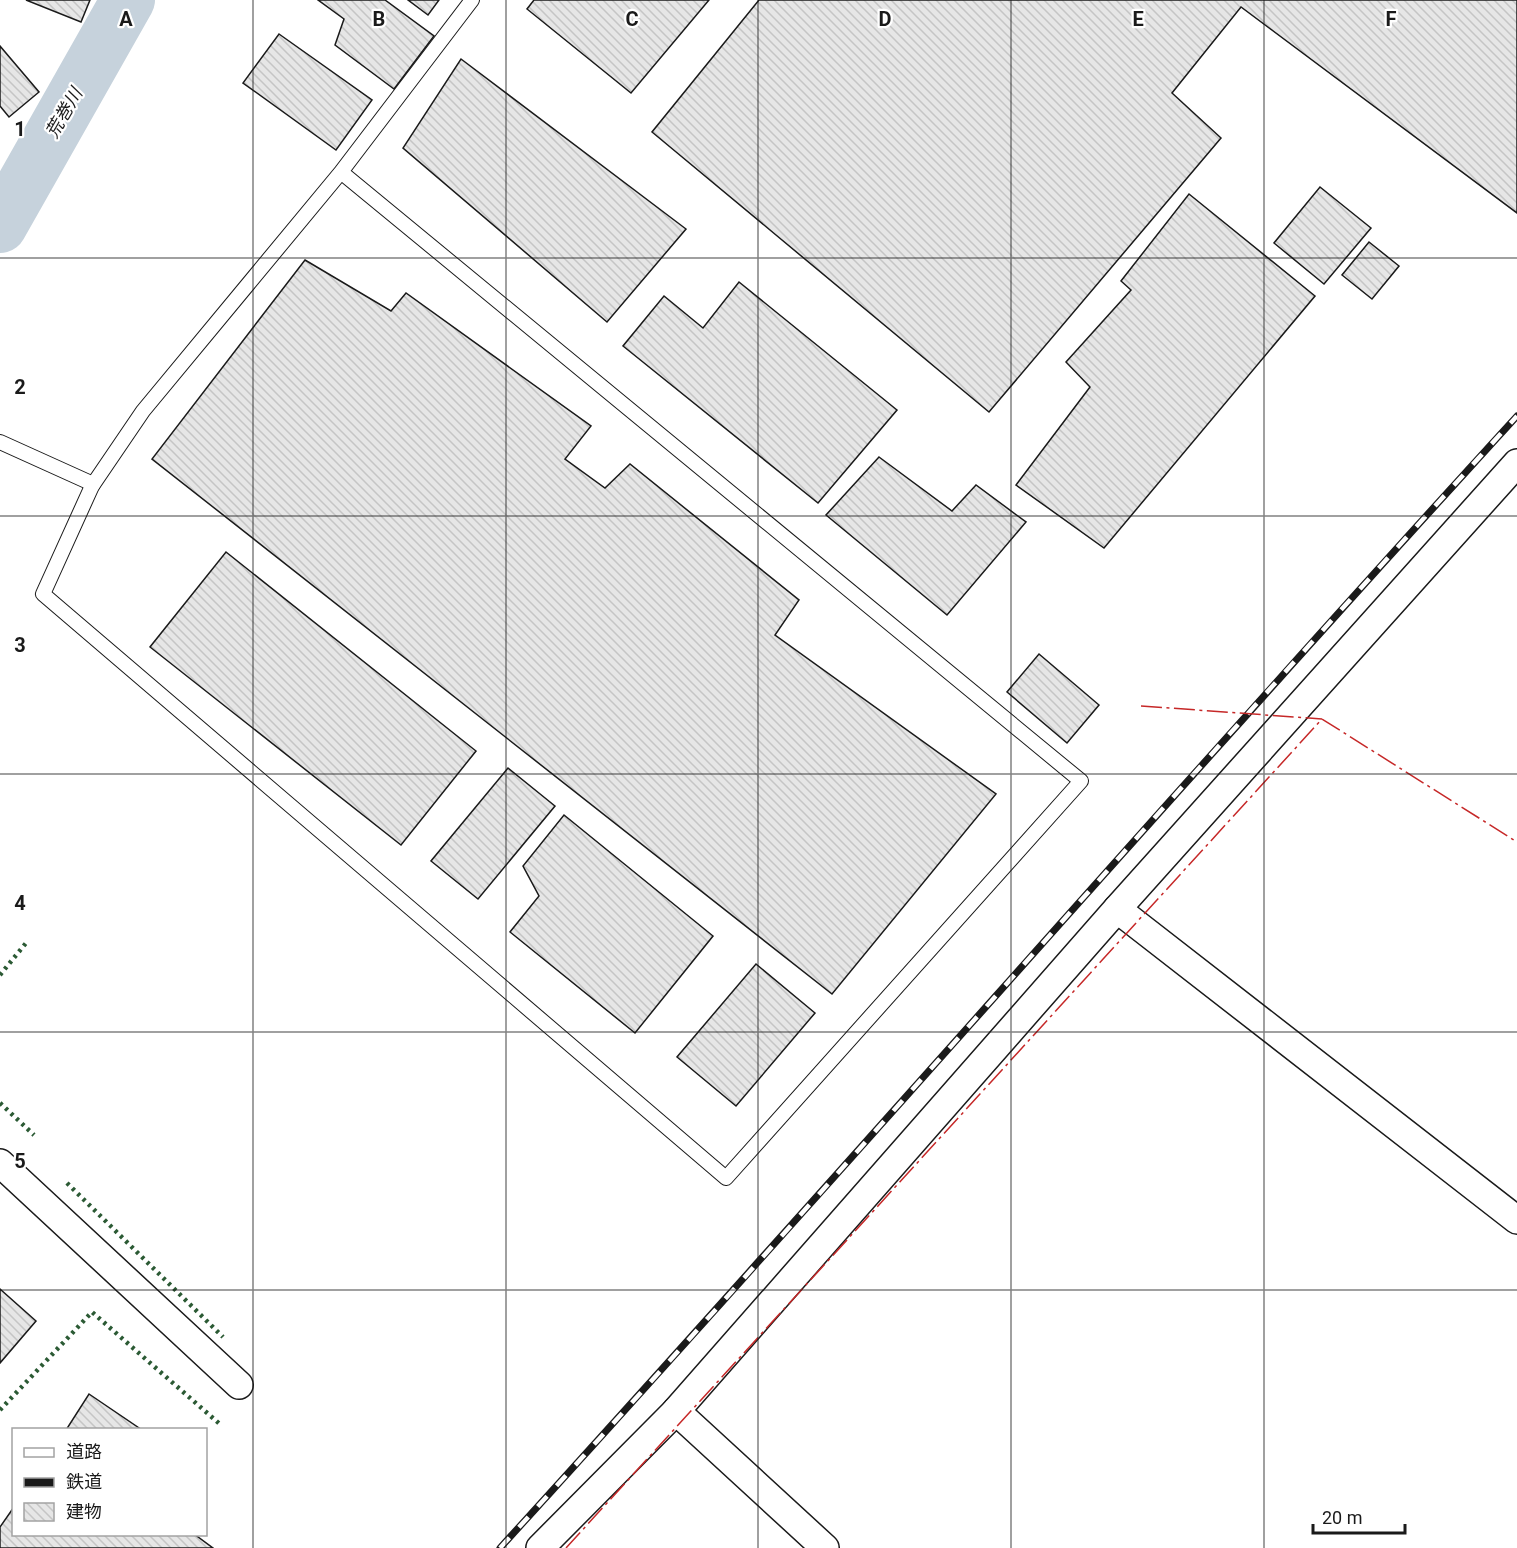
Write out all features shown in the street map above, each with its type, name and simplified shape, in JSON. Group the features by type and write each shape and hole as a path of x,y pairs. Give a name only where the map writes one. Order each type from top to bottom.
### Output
{"street":[{"path":"540,1548 676,1411 1117,909 1517,464"},
{"path":"1117,909 1517,1220"},
{"path":"0,1163 238,1385"},
{"path":"676,1411 825,1548"}],"lane":[{"path":"341,172 1081,781 726,1178 43,594 92,486 144,411 341,172 472,0"},
{"path":"0,442 93,484 92,486"}],"building":[{"path":"26,0 90,0 81,22"},
{"path":"318,0 385,0 434,36 394,89 335,45 344,19"},
{"path":"408,0 439,0 428,15"},
{"path":"534,0 709,0 631,93 527,9"},
{"path":"759,0 1517,0 1517,213 1241,7 1172,93 1221,138 989,412 652,132"},
{"path":"279,34 372,100 336,150 243,83"},
{"path":"0,46 39,92 9,117 0,106"},
{"path":"461,59 686,229 607,322 403,148"},
{"path":"1320,187 1371,228 1324,284 1274,243"},
{"path":"1189,194 1315,296 1104,548 1016,485 1090,387 1066,362 1131,290 1121,281"},
{"path":"1369,242 1399,266 1372,299 1342,275"},
{"path":"305,260 391,311 406,293 591,426 565,459 605,488 630,464 799,600 775,635 996,794 832,994 152,459"},
{"path":"739,282 897,410 818,503 623,346 664,296 703,328"},
{"path":"879,457 952,511 976,485 1026,522 947,615 826,515"},
{"path":"226,552 476,751 401,845 150,647"},
{"path":"1039,654 1099,705 1067,743 1007,692"},
{"path":"508,768 555,806 478,899 431,861"},
{"path":"564,815 713,936 635,1033 510,932 539,896 523,866"},
{"path":"756,964 815,1013 736,1106 677,1057"},
{"path":"0,1289 36,1321 0,1363"},
{"path":"89,1394 139,1428 67,1428"},
{"path":"12,1510 12,1536 197,1536 213,1548 0,1548 0,1527"}],"waterway":[{"name":"荒巻川","path":"0,226 128,0"}],"railway":[{"path":"500,1548 1517,416"}],"hedge":[{"path":"0,975 26,943"},
{"path":"0,1103 34,1135"},
{"path":"67,1183 223,1337"},
{"path":"0,1410 92,1312 222,1426"}],"power":[{"path":"1141,706 1322,719"},
{"path":"566,1548 1322,719 1517,842"}]}
